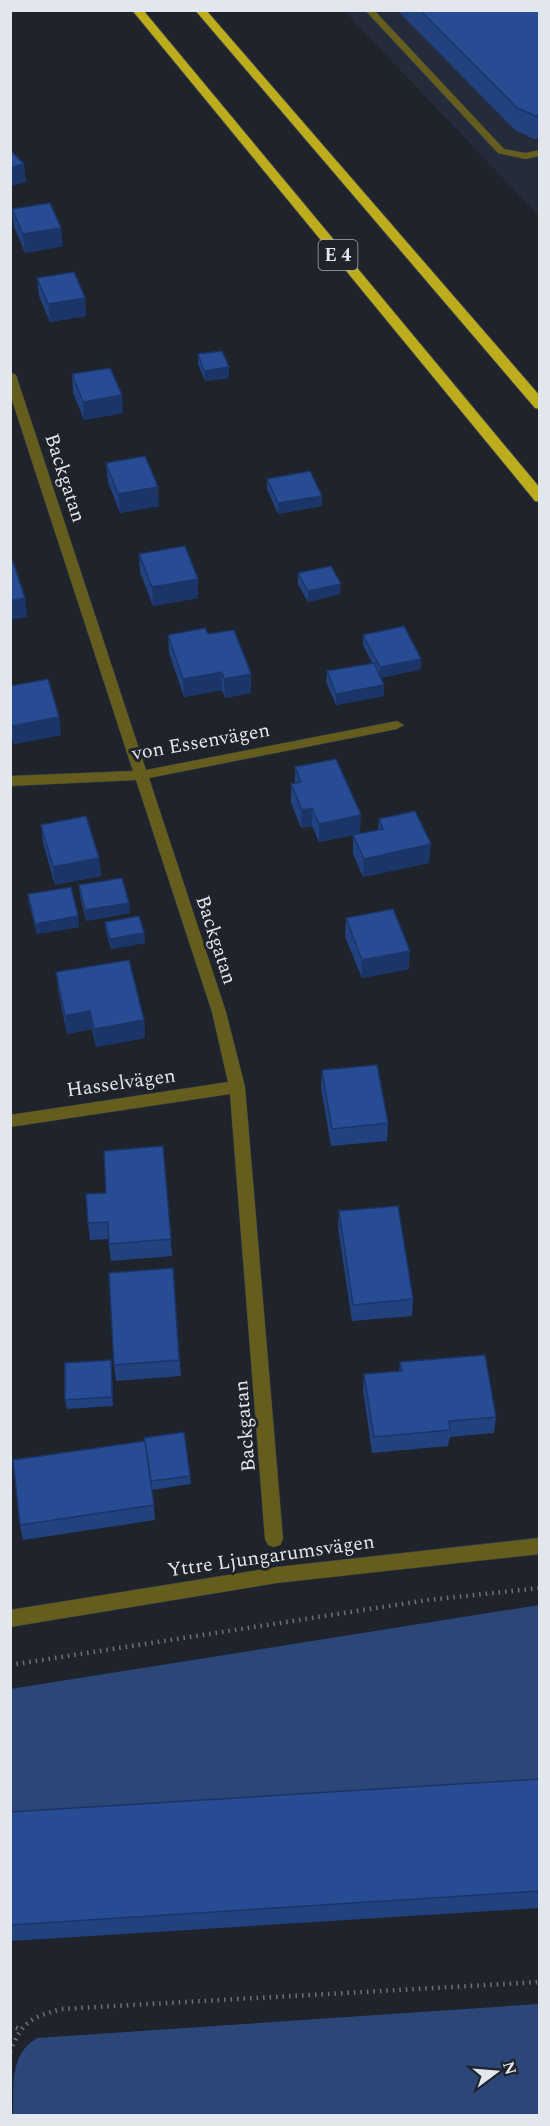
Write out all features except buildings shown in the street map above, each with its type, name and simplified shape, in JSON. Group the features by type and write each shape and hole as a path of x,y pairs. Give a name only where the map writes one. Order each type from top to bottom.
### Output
{"highway":[{"name":"E 4","path":"137,10 540,498"},
{"path":"200,10 540,405"}],"street":[{"path":"369,10 501,151 525,156 540,153"},
{"name":"Backgatan","path":"10,375 219,1012 237,1087 274,1539"},
{"name":"von Essenvägen","path":"10,781 142,775 397,725"},
{"name":"Hasselvägen","path":"10,1121 237,1087"},
{"name":"Yttre Ljungarumsvägen","path":"10,1618 278,1575 540,1546"}],"path":[{"path":"10,1665 428,1600 540,1588"},
{"path":"10,2052 19,2028 33,2017 61,2009 540,1982"},
{"path":"10,2025 19,2028"}],"shaded area":[{"path":"344,11 539,11 539,216"},
{"path":"539,1605 539,1797 11,1830 10,1689"},
{"path":"539,2004 539,2115 13,2115 17,2062 28,2045 37,2038"}]}
